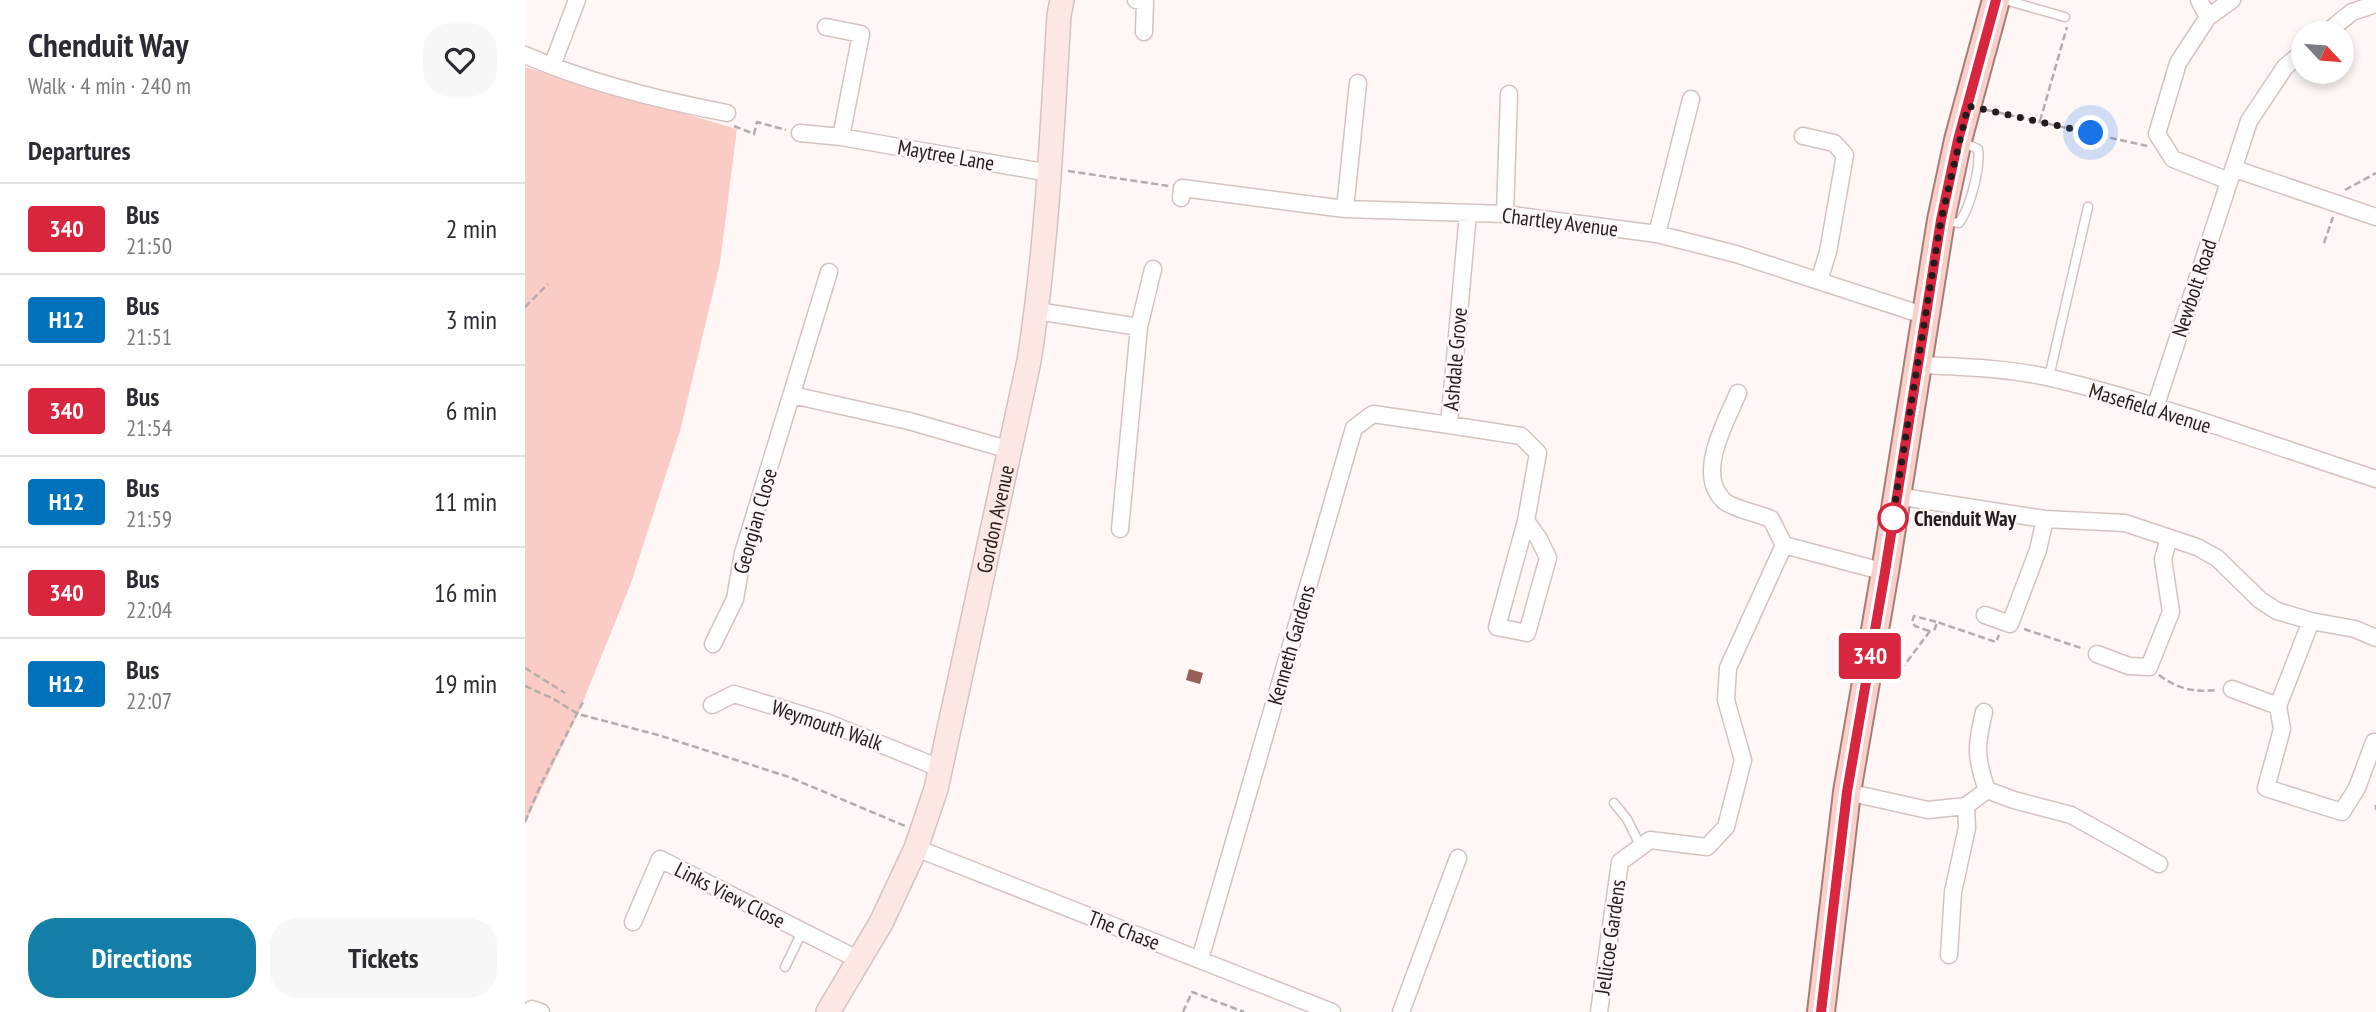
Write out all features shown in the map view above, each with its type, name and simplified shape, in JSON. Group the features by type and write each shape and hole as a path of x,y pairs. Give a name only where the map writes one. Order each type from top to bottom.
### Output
{"main road":[{"path":"1821,1012 1847,792 1941,220 1958,140 1996,0"}],"street":[{"path":"552,66 577,0"},
{"name":"Gordon Avenue","path":"828,1012 861,961 881,923 919,840 942,769 1037,311 1062,0"},
{"path":"1136,0 1145,2 1144,32"},
{"path":"2199,0 2208,18"},
{"path":"2232,0 2208,18 2178,63 2157,134 2173,159 2339,198 2376,217"},
{"path":"2341,21 2352,12 2376,4"},
{"path":"826,27 861,34 841,137"},
{"path":"525,55 552,66 677,103 727,113"},
{"name":"Newbolt Road","path":"2154,408 2249,121 2285,66 2291,61"},
{"path":"1345,209 1358,83"},
{"path":"1505,214 1509,94"},
{"path":"1657,234 1691,99"},
{"name":"Maytree Lane","path":"800,133 841,137 1038,171 1050,168"},
{"path":"1803,136 1835,143 1845,155 1828,252 1819,281"},
{"name":"Chartley Avenue","path":"1182,193 1345,209 1505,214 1657,234 1736,254 1926,316"},
{"name":"Ashdale Grove","path":"1468,213 1449,425 1521,436 1538,453 1526,521 1497,627 1527,633 1548,558 1526,521"},
{"path":"1120,529 1139,327 1153,270"},
{"name":"Georgian Close","path":"713,644 735,599 743,553 829,272"},
{"path":"1037,311 1139,327"},
{"name":"Masefield Avenue","path":"1919,365 1995,369 2049,377 2376,479"},
{"path":"1738,393 1716,444 1711,478 1725,501 1770,519 1784,545 1885,572"},
{"path":"792,395 909,421 1010,450"},
{"name":"Kenneth Gardens","path":"1200,959 1354,428 1373,414 1449,425"},
{"path":"1896,496 2045,519 2125,523 2197,547 2217,558 2260,600 2277,611 2355,629 2376,638"},
{"path":"1985,615 2007,623 2038,550 2045,519"},
{"path":"2097,654 2129,666 2148,667 2171,612 2163,559 2169,538"},
{"path":"1641,847 1650,841 1707,847 1726,827 1744,760 1726,700 1728,668 1784,545"},
{"path":"2311,621 2278,706 2282,729 2266,788 2342,812 2357,788 2374,742"},
{"path":"2232,689 2278,706"},
{"name":"Weymouth Walk","path":"712,705 734,694 826,722 942,769"},
{"path":"1984,712 1976,743 1978,765 1987,790 2071,815 2159,864"},
{"path":"1847,792 1928,810 1966,806 1987,790"},
{"path":"1949,955 1952,892 1967,828 1966,806"},
{"name":"The Chase","path":"919,840 1332,1012"},
{"name":"Jellicoe Gardens","path":"1599,1012 1621,862 1641,847"},
{"path":"1402,1012 1458,858"},
{"name":"Links View Close","path":"633,922 660,859 861,961"},
{"path":"527,1012 532,1009 541,1012"}],"lane":[{"path":"2004,0 2067,18"},
{"path":"2049,377 2088,207"},
{"path":"1614,803 1627,819 1641,847"},
{"path":"785,967 802,932"}],"path":[{"path":"2041,121 2067,18"},
{"path":"1968,106 2168,151"},
{"path":"727,113 737,116 734,126 754,134 757,122 800,133"},
{"path":"1050,168 1182,193"},
{"path":"2324,243 2339,198 2376,173"},
{"path":"525,307 548,284"},
{"path":"1930,631 1915,626 1912,622 1914,616 1996,642 2007,623 2097,654"},
{"path":"1868,667 1886,671 1903,667 1930,631 1935,629 1937,622"},
{"path":"2148,667 2168,682 2194,692 2232,689"},
{"path":"525,668 565,693"},
{"path":"525,686 578,714 658,735 789,777 919,840"},
{"path":"525,822 541,784 583,702"},
{"path":"1183,1012 1192,992 1244,1012"}],"shaded area":[{"path":"525,67 737,129 720,263 680,431 631,583 578,714 525,823"}],"building":[{"path":"1189,669 1203,673 1200,684 1186,680"}],"bus line":[{"name":"340","path":"1821,1012 1847,792 1941,220 1958,140 1996,0"}],"place":[{"name":"Chenduit Way","path":"1893,518"}],"route":[{"path":"1893,518 1892,521 1941,220 1968,106 2091,133"}]}
